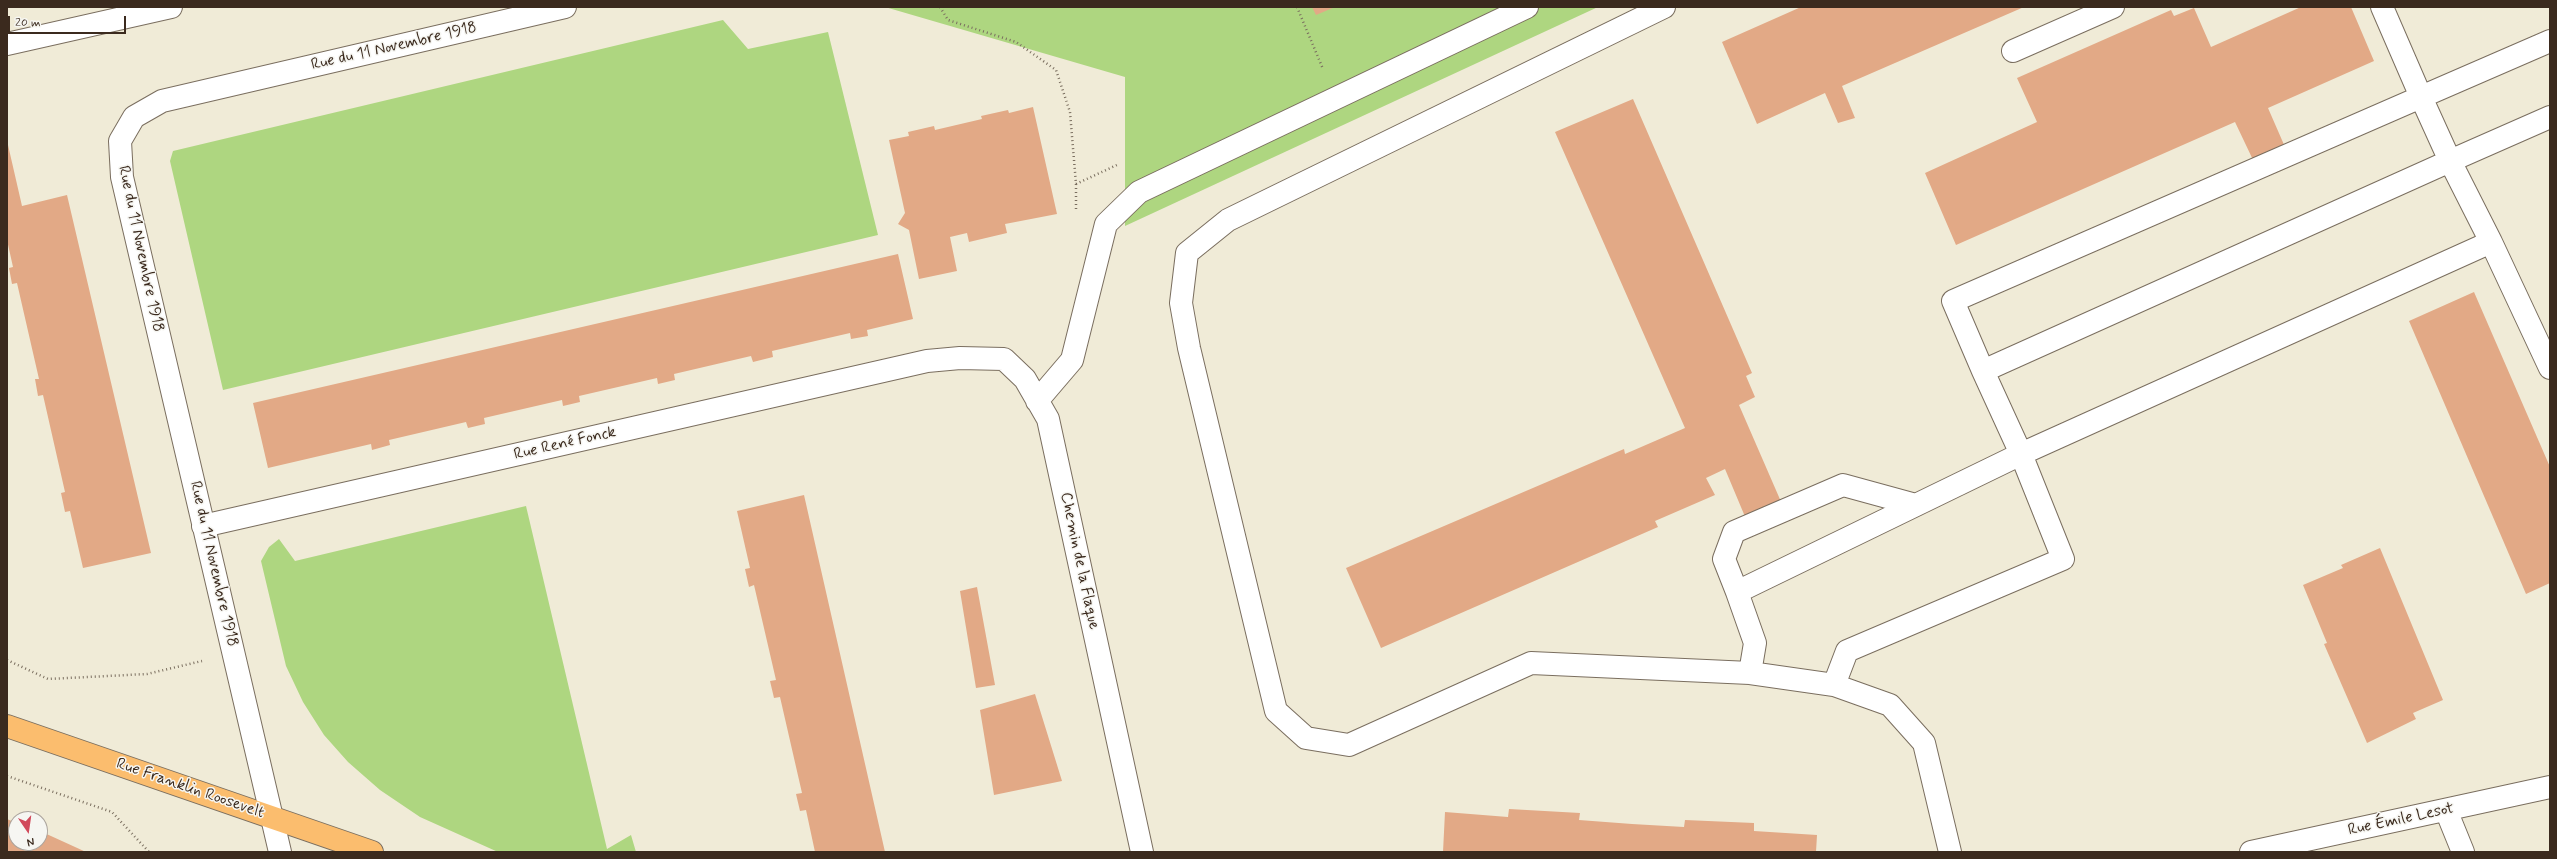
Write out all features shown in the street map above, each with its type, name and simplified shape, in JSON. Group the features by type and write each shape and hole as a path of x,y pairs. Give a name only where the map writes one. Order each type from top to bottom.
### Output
{"main road":[{"name":"Rue Franklin Roosevelt","path":"7,726 372,852"}],"street":[{"path":"7,44 171,7"},
{"name":"Rue du 11 Novembre 1918","path":"280,852 122,177 120,141 134,116 162,100 564,7"},
{"path":"1037,401 1072,360 1106,224 1139,192 1527,7"},
{"path":"1664,7 1228,220 1187,254 1181,303 1211,444 1276,711 1306,738 1349,745 1531,663 1750,673 1834,685 1890,705 1924,743 1950,852"},
{"path":"2013,51 2113,7"},
{"path":"2382,7 2450,161 2491,242 2550,368"},
{"path":"1834,685 1847,651 2063,559 2021,454 1953,301 2550,41"},
{"path":"1983,371 2550,117"},
{"path":"1737,592 2021,454 2491,242"},
{"name":"Chemin de la Flaque","path":"926,361 960,358 1004,359 1025,379 1048,419 1142,852"},
{"name":"Rue René Fonck","path":"204,526 926,361"},
{"path":"1750,673 1755,643 1724,559 1734,532 1843,485 1916,505"},
{"name":"Rue Émile Lesot","path":"2259,851 2550,787"},
{"path":"2446,810 2462,852"}],"path":[{"path":"940,7 948,20 1016,42 1056,70 1070,112 1076,184 1075,216"},
{"path":"1297,7 1324,69"},
{"path":"7,660 48,679 147,674 234,654"},
{"path":"7,776 112,812 149,852"}],"green space":[{"path":"885,7 1598,7 1125,226 1125,77"},
{"path":"723,20 748,49 828,32 878,235 223,390 170,161 173,151"},
{"path":"526,506 607,849 631,835 636,852 498,852 420,817 380,790 348,762 324,735 303,702 286,666 261,561 269,547 279,539 295,561"}],"building":[{"path":"1312,7 1335,7 1316,15"},
{"path":"1801,7 2024,7 1842,86 1855,118 1838,123 1825,93 1757,124 1722,42"},
{"path":"2301,7 2351,7 2374,61 2268,108 2285,147 2254,162 2235,122 1956,245 1925,173 2037,122 2017,78 2171,10 2174,16 2194,8 2211,47"},
{"path":"1633,99 1752,373 1746,376 1755,397 1739,405 1782,504 1746,519 1725,469 1706,478 1715,495 1655,521 1658,527 1381,648 1346,568 1624,449 1625,454 1685,428 1555,132"},
{"path":"1033,107 1057,214 1005,224 1007,233 969,242 967,233 950,237 957,271 919,279 909,230 898,224 905,213 889,140 909,136 908,132 934,126 935,130 982,119 981,116 1008,110 1009,113"},
{"path":"8,145 22,206 67,195 151,553 83,568 70,511 65,512 61,493 65,492 43,395 38,396 35,379 39,379 17,283 12,284 9,268 13,267 7,240"},
{"path":"898,254 913,319 867,330 868,336 851,339 850,333 772,351 773,357 753,362 751,356 674,374 675,380 658,384 657,378 579,396 580,402 563,406 562,400 484,418 485,424 468,428 466,422 389,440 390,445 372,450 371,444 268,468 253,403"},
{"path":"2474,292 2550,467 2550,583 2526,594 2409,321"},
{"path":"804,495 885,852 815,852 806,810 800,811 796,794 802,793 780,697 774,698 770,681 776,680 754,585 749,587 745,569 750,568 737,511"},
{"path":"2380,548 2443,700 2413,713 2416,719 2367,743 2324,644 2327,643 2303,585 2343,568 2341,565"},
{"path":"977,587 995,685 976,688 960,591"},
{"path":"1035,694 1062,781 994,795 980,710"},
{"path":"1509,809 1580,813 1579,820 1684,827 1685,820 1754,823 1754,831 1817,835 1816,852 1443,852 1445,812 1508,817"},
{"path":"7,819 8,851 48,851 48,835 86,852 7,852"}]}
